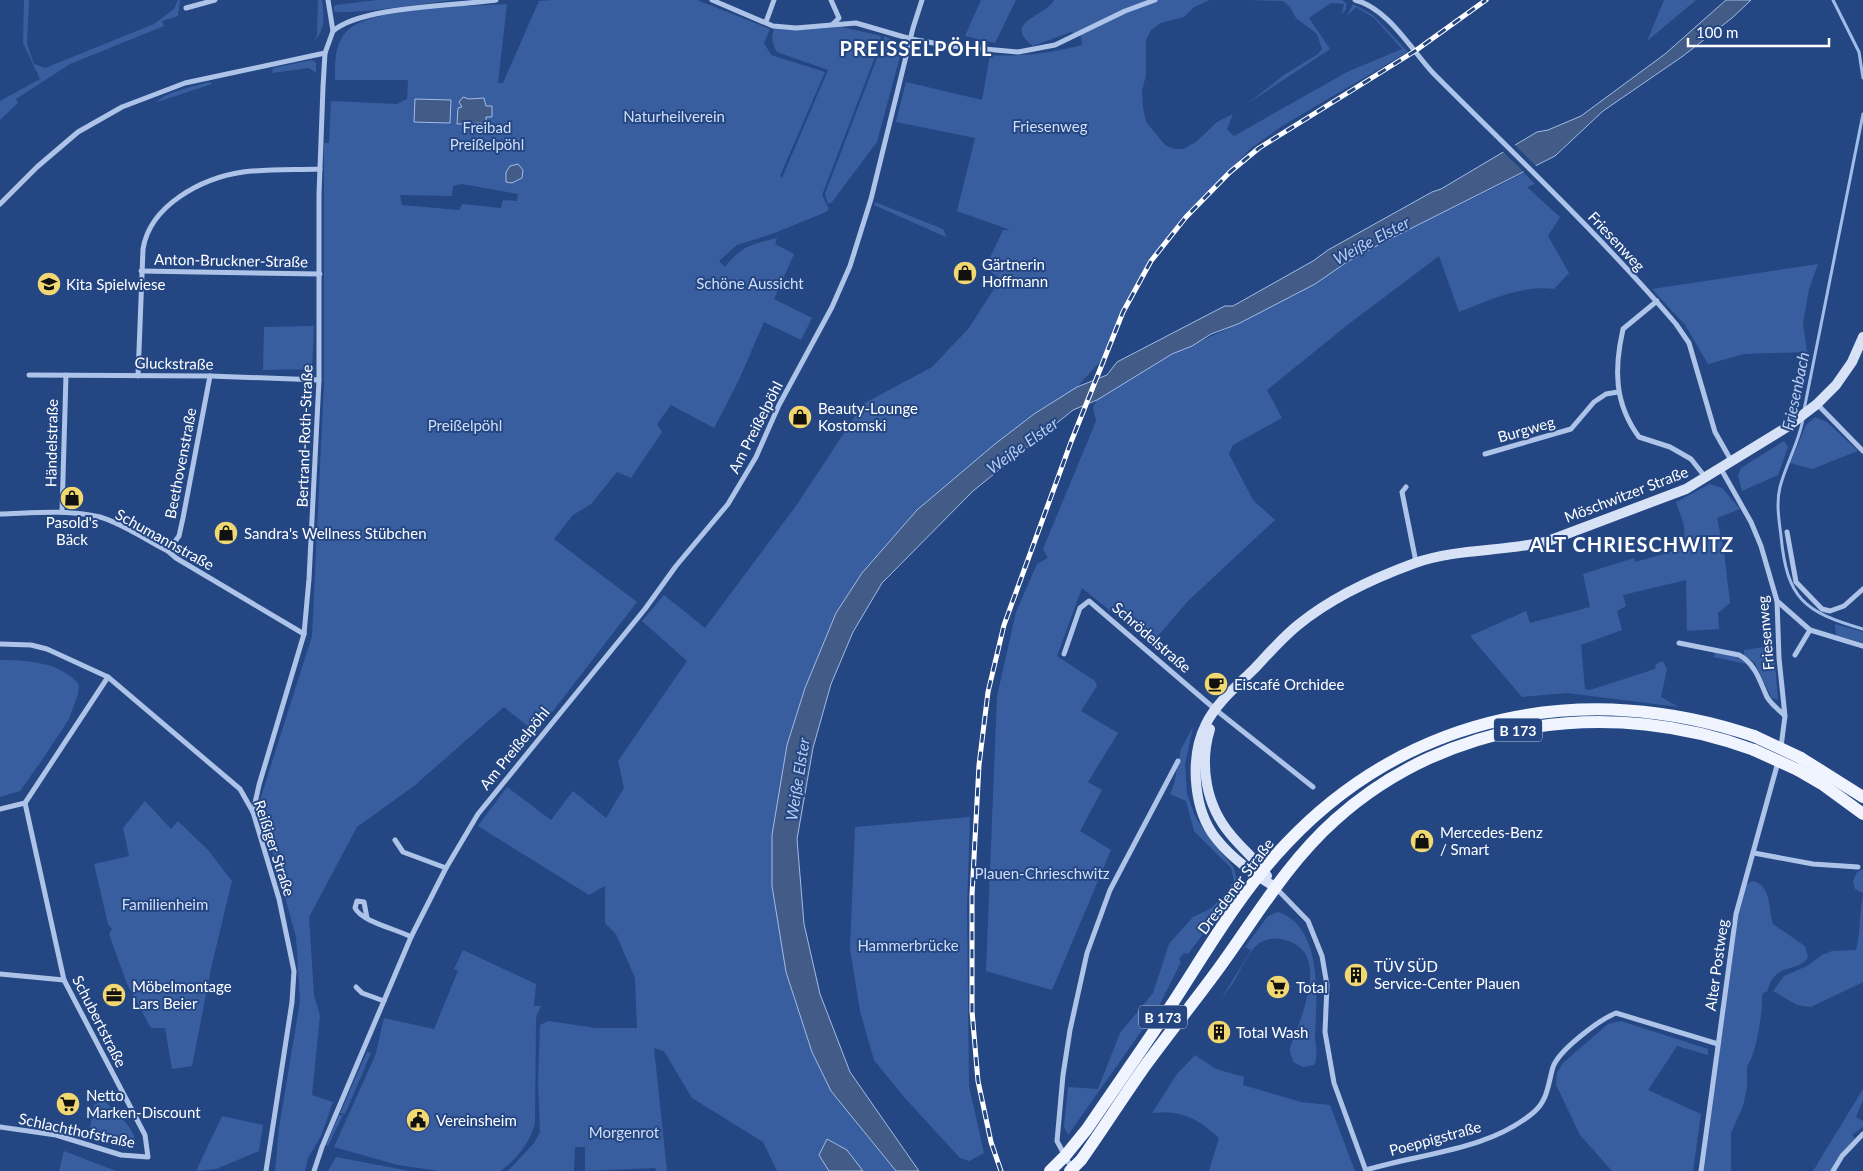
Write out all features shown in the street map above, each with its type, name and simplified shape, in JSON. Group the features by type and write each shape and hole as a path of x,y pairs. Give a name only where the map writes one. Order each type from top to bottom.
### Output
{"main road":[{"name":"Möschwitzer Straße","path":"1275,887 1261,873 1240,863 1212,832 1198,792 1194,769 1197,748 1206,724 1216,710 1226,697 1298,625 1342,595 1416,563 1462,552 1530,545 1548,541 1686,489 1732,462 1797,420 1815,406 1844,374 1863,337"},
{"name":"Dresdener Straße","path":"1050,1171 1065,1156 1086,1129 1261,873 1315,815 1357,782 1421,748 1483,725 1557,710 1610,708 1676,714 1754,736 1801,758 1863,797"},
{"name":"B 173","path":"1071,1170 1275,887 1316,839 1361,799 1408,770 1456,748 1481,739 1547,725 1578,722 1629,722 1701,733 1754,750 1798,770 1822,784 1863,814"}],"street":[{"path":"186,8 215,0"},
{"path":"328,0 333,31"},
{"path":"333,31 340,25 353,20 401,10 496,0"},
{"path":"712,0 773,26 796,28 856,23 910,39 994,51 1039,49 1055,45 1124,12 1155,0"},
{"path":"766,22 774,0"},
{"path":"828,26 836,23 838,18 831,0"},
{"name":"Am Preißelpöhl","path":"314,1171 322,1148 412,937 446,868 478,814 728,504 756,457 779,406 832,307 850,266 871,199 910,39 922,0"},
{"path":"1355,0 1366,1"},
{"name":"Friesenweg","path":"1366,1 1404,37 1432,72 1498,140 1540,179 1657,301 1690,343 1715,432 1732,462"},
{"name":"Bertrand-Roth-Straße","path":"253,812 258,785 304,634 312,536 319,380 320,169 325,53 333,31"},
{"path":"0,204 37,167 78,132 122,107 185,83 325,53"},
{"path":"138,376 141,271 145,236 151,225 174,201 204,183 244,172 320,169"},
{"name":"Anton-Bruckner-Straße","path":"141,271 320,274"},
{"path":"1657,301 1623,329 1618,350 1618,392 1622,409 1639,437 1670,447 1691,460 1706,478"},
{"name":"Gluckstraße","path":"29,375 210,376 319,380"},
{"name":"Händelstraße","path":"62,512 66,375"},
{"name":"Beethovenstraße","path":"168,551 179,536 210,376"},
{"name":"Burgweg","path":"1485,454 1570,429 1594,402 1606,394 1618,392"},
{"path":"1815,406 1863,451"},
{"name":"Friesenweg","path":"1721,469 1755,530 1777,601 1784,716 1777,766"},
{"path":"1406,487 1402,492 1416,563"},
{"name":"Schumannstraße","path":"0,514 79,513 114,522 168,551 176,558 304,634"},
{"path":"1787,532 1796,582 1822,609 1830,611 1844,606 1863,589"},
{"name":"Schrödelstraße","path":"1064,654 1080,608 1089,601 1216,710 1313,787"},
{"path":"1777,601 1810,630 1863,646"},
{"path":"1795,655 1810,630"},
{"name":"Friesenweg","path":"1679,643 1738,655 1746,659 1764,686 1768,698 1784,716"},
{"name":"Reißiger Straße","path":"0,644 31,645 47,649 108,677 240,789 253,812 286,926 294,971 292,1002 266,1171"},
{"path":"0,809 24,802 108,677"},
{"path":"1071,1170 1057,1140 1063,1075 1070,1030 1087,953 1110,890 1178,761"},
{"name":"Alter Postweg","path":"1701,1171 1736,914 1742,885 1754,853 1777,766"},
{"name":"Schubertstraße","path":"24,802 64,980 144,1135 148,1157"},
{"path":"395,840 403,852 446,868"},
{"path":"1754,853 1812,864 1858,867"},
{"path":"1275,887 1308,921 1322,956 1327,986 1325,1032 1332,1075 1366,1171"},
{"path":"367,918 412,937"},
{"path":"0,974 64,980"},
{"path":"356,987 362,993 384,1001"},
{"name":"Poeppigstraße","path":"1366,1171 1486,1139 1525,1118 1536,1111 1546,1097 1554,1066 1560,1057 1594,1026 1616,1013 1718,1044"},
{"name":"Schlachthofstraße","path":"0,1127 56,1135 122,1155 148,1157"},
{"path":"1833,1171 1842,1156 1863,1134"}],"green space":[{"path":"24,0 29,0 27,44 34,64 45,68 154,24 174,9 178,0 180,0 178,16 162,21 164,26 70,64 16,99 18,103 0,120 0,101 40,79 23,43"},
{"path":"318,0 322,0 323,22 321,32 314,41 317,35"},
{"path":"377,0 454,0 355,12 334,11 334,6 336,5"},
{"path":"697,0 770,29 764,43 771,55 825,72 780,176 782,178 828,70 777,52 772,41 774,29 802,30 842,27 881,36 880,44 822,195 829,209 826,212 772,234 737,245 719,261 725,267 742,250 777,238 775,244 794,254 774,299 812,318 801,340 764,322 738,382 714,428 671,405 657,424 662,432 631,478 617,472 591,504 573,515 554,539 637,602 536,733 504,707 414,786 357,827 309,917 314,995 320,1016 312,1095 333,1102 321,1136 308,1158 305,1171 275,1171 279,1128 300,1001 296,937 259,803 312,636 324,383 324,143 329,143 331,101 397,104 407,99 408,80 335,80 337,49 346,32 358,24 375,17 422,9 507,4 498,83 503,83 539,1","holes":["462,184 518,194 517,201 503,200 501,208 462,204 459,210 402,205 400,195 452,196 453,186"]},
{"path":"981,0 1016,0 995,43 965,36"},
{"name":"Morgenrot","path":"1054,0 1210,0 1194,7 1184,17 1161,23 1151,30 1146,40 1146,75 1142,91 1146,122 1165,145 1174,149 1183,149 1196,142 1217,122 1233,114 1227,129 1234,136 1347,72 1402,49 1374,18 1356,7 1347,16 1353,4 1373,15 1408,52 1282,126 1250,149 1186,217 1151,261 1123,312 1106,355 1077,387 1034,414 995,444 917,510 862,573 836,613 805,688 787,745 772,835 786,972 812,1052 831,1091 896,1171 777,1171 763,1142 692,1098 664,1051 654,1048 667,1171 656,1171 655,1168 585,1171 585,1147 575,1147 574,1171 508,1171 534,1143 540,1132 538,1081 540,1025 548,1021 596,1028 637,1028 635,978 616,934 605,923 605,886 589,895 478,826 507,787 551,820 573,791 606,818 624,788 618,761 687,661 642,621 664,595 705,628 798,503 863,404 932,367 969,328 999,281 998,277 985,268 1003,230 1010,230 957,211 975,138 896,122 906,82 982,100 990,55 1036,54 1082,45 1081,36 1071,32 1033,46 1024,38 1023,25 1049,6"},
{"path":"1247,0 1342,0 1346,3 1346,9 1342,14 1344,4 1331,3 1309,18 1330,49 1247,104 1284,75 1318,54 1322,49 1317,34 1296,18 1290,7 1283,1"},
{"path":"1664,0 1696,0 1647,41"},
{"path":"884,36 903,45 877,142 832,202 828,204 825,194"},
{"path":"312,60 316,63 316,73 309,68 272,73 273,68"},
{"path":"210,82 212,84 157,102 173,93"},
{"name":"Plauen-Chrieschwitz","path":"1524,173 1535,184 1527,187 1560,217 1548,236 1569,273 1554,289 1542,288 1517,291 1459,312 1439,256 1350,323 1267,390 1282,418 1233,445 1229,454 1253,500 1275,520 1189,600 1151,644 1082,588 1057,656 1095,681 1097,686 1081,711 1118,733 1088,782 1102,790 1080,831 1111,850 1052,990 986,971 997,696 1016,612 1037,564 1048,558 1043,549 1096,421 1093,407 1097,400 1172,354 1238,324 1315,284 1347,262 1380,244"},
{"path":"875,202 938,227 944,230 946,237 874,205"},
{"path":"1818,264 1809,289 1803,323 1807,352 1744,354 1708,364 1685,325 1652,289"},
{"path":"314,326 312,369 263,370 264,327"},
{"path":"1815,417 1827,422 1858,451 1812,469 1790,463 1806,425"},
{"path":"1784,441 1788,447 1778,475 1742,491 1738,475 1741,468"},
{"path":"1710,484 1722,488 1740,509 1717,518 1724,551 1730,603 1718,613 1719,629 1687,631 1686,580 1623,595 1626,606 1617,611 1622,630 1581,645 1585,689 1590,690 1655,669 1656,664 1663,661 1667,669 1661,697 1679,707 1567,693 1522,697 1470,636 1526,611 1530,623 1590,607 1583,574 1634,558 1635,562 1685,548 1684,525 1676,502"},
{"path":"1771,621 1777,700 1771,697 1755,663 1744,655 1744,650 1771,646"},
{"path":"1835,624 1863,632 1863,643 1836,635"},
{"path":"1715,652 1743,661 1751,668 1753,673 1746,664 1714,657"},
{"path":"0,660 32,662 53,667 72,677 79,685 78,694 69,719 42,760 20,791 0,797"},
{"path":"1193,727 1185,764 1187,794 1195,816 1203,829 1234,868 1238,884 1234,893 1188,954 1184,953 1179,959 1181,962 1159,1006 1068,1135 1064,1127 1068,1087 1098,1089 1120,1033 1153,993 1169,944 1193,917 1210,909 1227,893 1234,880 1231,868 1194,831 1186,801 1170,794 1174,784 1181,749"},
{"name":"Familienheim","path":"145,801 171,829 178,821 208,850 232,881 212,964 192,1066 172,1069 165,1028 151,1028 127,984 109,934 112,929 108,924 94,864 129,856 123,828"},
{"name":"Hammerbrücke","path":"970,817 967,906 969,1086 984,1153 969,1161 960,1158 903,1096 874,1060 860,1011 850,949 855,827"},
{"path":"1863,869 1863,893 1855,889 1853,881 1857,872"},
{"path":"1753,881 1759,883 1766,893 1773,924 1805,946 1808,957 1801,964 1778,973 1772,980 1767,992 1764,992 1762,996 1758,1033 1753,1053 1747,1066 1747,1088 1743,1106 1731,1133 1731,1171 1703,1171 1740,902 1745,885"},
{"path":"1863,895 1863,982 1811,1007 1797,1005 1773,991 1784,976 1807,966 1822,955 1832,951 1856,950"},
{"path":"1278,912 1293,920 1303,932 1310,948 1314,965 1317,1054 1314,1065 1303,1067 1293,1062 1290,1052 1308,994 1310,980 1310,967 1306,955 1298,946 1285,940 1275,939 1261,942 1250,953 1221,999 1251,950 1245,947 1268,916"},
{"path":"463,950 536,984 534,1006 541,1006 536,1017 535,1122 527,1143 518,1155 501,1171 439,1171 398,1165 334,1147 375,1056 384,1018 434,1029 458,971 454,969"},
{"path":"1621,1021 1708,1049 1708,1055 1677,1046 1648,1090 1701,1114 1693,1171 1612,1171 1580,1135 1556,1085 1557,1073 1563,1063 1608,1024"},
{"path":"367,1052 371,1053 345,1114 340,1113"},
{"path":"1195,1055 1216,1069 1244,1077 1243,1085 1301,1102 1330,1105 1355,1171 1209,1171 1219,1138 1196,1121 1180,1114 1152,1113 1177,1074"},
{"path":"1863,1089 1863,1100 1856,1117 1863,1121 1863,1127 1852,1135 1855,1138 1831,1171 1813,1171"},
{"path":"104,1100 130,1128 135,1139 133,1143 128,1144 90,1128 94,1105"},
{"path":"339,1115 343,1115 328,1146 326,1145"},
{"path":"222,1116 263,1125 259,1151 216,1169 196,1171"},
{"path":"64,1151 116,1171 59,1171"},
{"path":"336,1157 410,1171 328,1171"}],"water":[{"name":"Weiße Elster","path":"1726,0 1751,0 1732,18 1683,56 1603,111 1555,156 1380,244 1347,262 1315,284 1238,324 1211,334 1192,346 1172,354 1097,400 1073,410 973,491 882,583 853,632 831,684 813,748 797,839 804,924 820,994 850,1072 919,1171 896,1171 831,1091 812,1052 786,972 772,886 772,835 787,745 805,688 836,613 862,573 917,510 995,444 1034,414 1077,387 1107,375 1117,362 1225,306 1233,306 1313,261 1328,250 1432,192 1441,189 1537,132 1548,130 1581,116 1665,54"},
{"path":"463,97 469,99 484,98 486,106 492,106 492,117 486,117 486,123 457,124 458,108 462,107 459,102"},
{"path":"415,99 451,100 450,123 414,122"},
{"path":"518,164 523,170 522,178 512,183 506,182 506,172 510,166"},
{"path":"827,1139 847,1150 863,1171 829,1171 819,1155"}],"pier":[{"path":"1513,143 1538,168 1526,174 1501,150"}],"waterway":[{"name":"Friesenbach","path":"1833,0 1859,52 1863,78"},
{"name":"Friesenbach","path":"1804,410 1863,114"},
{"name":"Friesenbach","path":"1803,419 1799,436 1780,487 1778,499 1781,536 1788,575 1794,589 1802,600 1813,609 1843,623 1863,629"}],"railway":[{"path":"1001,1171 991,1142 978,1081 972,1011 972,895 979,765 988,692 1004,625 1071,442 1123,312 1151,261 1186,217 1230,172 1259,148 1415,51 1486,0"}],"place":[{"name":"Gärtnerin Hoffmann","path":"965,273"},
{"name":"Kita Spielwiese","path":"49,284"},
{"name":"Beauty-Lounge Kostomski","path":"800,417"},
{"name":"Pasold's Bäck","path":"72,498"},
{"name":"Sandra's Wellness Stübchen","path":"226,533"},
{"name":"Eiscafé Orchidee","path":"1216,684"},
{"name":"Mercedes-Benz / Smart","path":"1422,841"},
{"name":"TÜV SÜD Service-Center Plauen","path":"1356,975"},
{"name":"Total","path":"1278,987"},
{"name":"Möbelmontage Lars Beier","path":"114,995"},
{"name":"Total Wash","path":"1219,1032"},
{"name":"Netto Marken-Discount","path":"68,1104"},
{"name":"Vereinsheim","path":"418,1120"}],"district":[{"name":"PREISSELPÖHL","path":"916,48"},
{"name":"ALT CHRIESCHWITZ","path":"1632,544"}],"park label":[{"name":"Naturheilverein","path":"674,116"},
{"name":"Freibad Preißelpöhl","path":"487,136"},
{"name":"Schöne Aussicht","path":"750,283"},
{"name":"Preißelpöhl","path":"465,425"}]}
